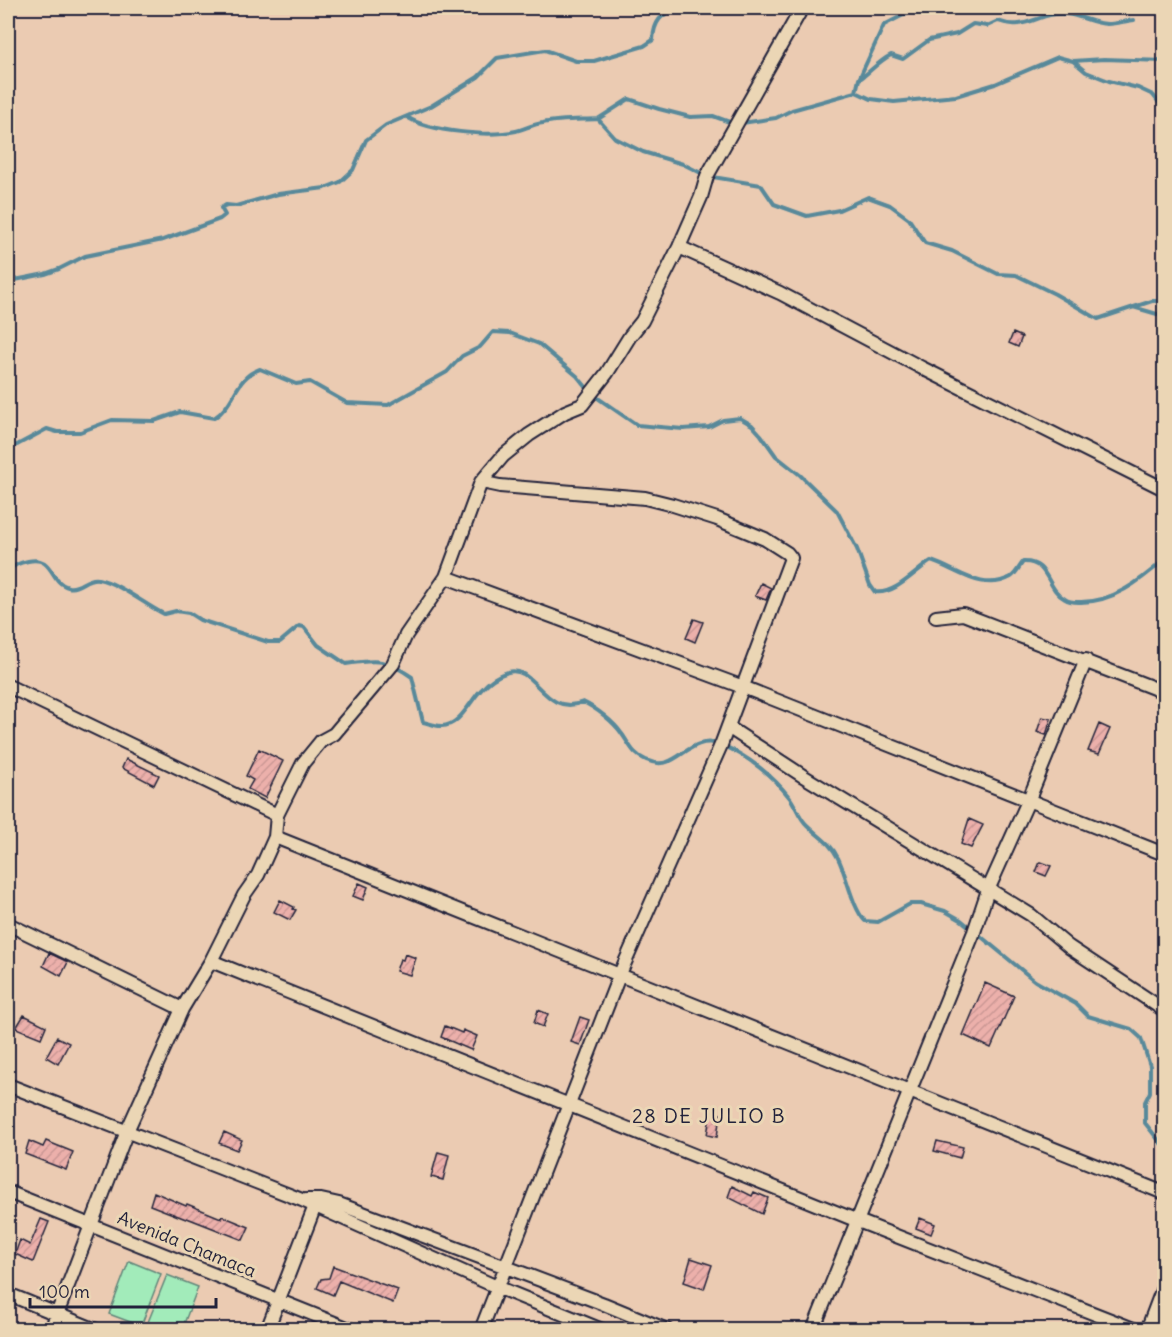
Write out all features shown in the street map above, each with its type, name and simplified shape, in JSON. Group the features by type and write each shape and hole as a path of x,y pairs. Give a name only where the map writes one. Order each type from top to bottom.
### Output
{"street":[{"path":"51,1329 127,1131 182,1009 211,961 244,895 258,875 275,837 277,815 303,763 321,741 334,734 393,664 406,635 446,577 481,482 503,456 529,435 565,412 582,405 642,321 679,247 701,197 707,176 802,8"},
{"path":"679,247 789,298 922,368 1164,489"},
{"path":"481,482 500,486 645,498 717,519 765,539 791,558 728,727 619,976 481,1329"},
{"path":"446,577 744,687 1164,854"},
{"path":"936,616 963,614 1164,692"},
{"path":"813,1329 974,932 988,890 1029,799 1086,660"},
{"path":"8,686 277,815"},
{"path":"728,727 1031,915 1069,947 1164,1010"},
{"path":"275,837 1164,1193"},
{"path":"8,924 182,1009"},
{"path":"211,961 858,1221 1136,1329"},
{"path":"8,1085 302,1200 497,1287 602,1329"},
{"name":"Avenida Chamaca","path":"8,1192 352,1329"},
{"path":"302,1200 321,1200 339,1204 667,1329"},
{"path":"267,1329 315,1206"},
{"path":"1147,1329 1164,1285"},
{"path":"8,1294 96,1329"}],"green space":[{"path":"129,1261 161,1274 141,1326 109,1314"},
{"path":"167,1275 198,1287 182,1329 146,1327"}],"building":[{"path":"1013,333 1022,337 1018,347 1009,343"},
{"path":"761,583 771,588 766,600 755,596"},
{"path":"694,619 703,622 695,642 686,638"},
{"path":"1042,717 1051,719 1046,735 1037,732"},
{"path":"1099,724 1110,729 1099,754 1088,751"},
{"path":"259,749 283,761 265,798 248,789 253,780 246,776"},
{"path":"126,759 159,775 154,785 122,768"},
{"path":"969,819 983,825 971,848 961,844"},
{"path":"1040,862 1051,866 1046,876 1036,872"},
{"path":"359,883 368,887 363,900 353,896"},
{"path":"280,900 296,910 290,920 274,912"},
{"path":"49,953 68,962 61,976 43,966"},
{"path":"405,954 416,958 410,975 396,971 400,959 403,960"},
{"path":"985,983 1014,996 991,1048 963,1035"},
{"path":"538,1010 548,1014 543,1027 534,1023"},
{"path":"24,1015 46,1026 41,1038 16,1028"},
{"path":"580,1017 589,1020 580,1045 571,1042"},
{"path":"445,1026 477,1036 471,1050 441,1037"},
{"path":"57,1037 69,1043 58,1064 46,1057"},
{"path":"711,1110 720,1114 717,1137 707,1135"},
{"path":"224,1132 242,1140 237,1150 219,1143"},
{"path":"29,1141 43,1147 46,1141 73,1152 66,1170 25,1154"},
{"path":"937,1141 963,1147 960,1158 934,1151"},
{"path":"438,1152 449,1155 443,1180 431,1177"},
{"path":"732,1186 752,1196 754,1192 768,1198 762,1214 728,1197"},
{"path":"154,1192 186,1206 187,1204 249,1227 243,1240 186,1219 150,1205"},
{"path":"920,1218 935,1224 931,1234 916,1228"},
{"path":"41,1219 49,1222 33,1262 15,1254 20,1240 30,1245"},
{"path":"691,1258 712,1265 704,1289 684,1282"},
{"path":"333,1266 398,1290 393,1303 339,1281 333,1295 317,1288 321,1279 329,1278"}],"waterway":[{"path":"8,279 15,280 45,274 85,256 163,240 220,219 225,215 221,208 226,205 236,206 278,194 325,188 340,182 353,170 366,140 386,125 431,106 478,77 497,58 545,50 576,61 594,61 644,46 653,40 655,28 660,19 678,8"},
{"path":"598,119 629,99 690,117 713,116 735,124 776,118 792,110 856,92 859,79 884,25 917,8"},
{"path":"860,79 891,55 903,59 929,40 957,34 973,24 987,26 998,21 1017,24 1057,14 1071,15 1102,24 1134,20"},
{"path":"856,92 871,99 894,102 956,96 995,84 1058,57 1073,61 1104,59 1164,61"},
{"path":"1073,61 1086,72 1153,95 1164,109"},
{"path":"407,117 444,130 476,133 505,133 536,124 563,120 598,119 615,138 643,152 683,164 707,176 761,185 774,204 807,216 839,210 868,197 890,205 909,219 925,243 952,251 998,274 1016,275 1098,319 1152,301 1164,301"},
{"path":"1133,307 1164,316"},
{"path":"8,447 17,445 47,429 57,432 80,432 112,420 154,421 180,412 214,418 227,406 245,378 260,369 296,384 310,382 347,403 388,405 447,372 462,356 480,347 493,332 510,333 539,344 577,376 592,394 637,425 683,429 709,427 723,420 740,418 752,425 776,456 800,475 837,511 857,549 870,585 875,592 890,590 931,561 970,578 990,582 1011,577 1023,562 1032,563 1043,570 1054,588 1067,600 1091,601 1103,599 1125,589 1164,560"},
{"path":"8,571 25,562 36,560 47,565 57,580 68,587 76,587 94,579 106,581 164,614 176,611 189,613 200,620 268,642 280,642 299,626 304,627 318,645 346,664 366,661 381,662 412,677 423,722 434,725 441,726 453,722 490,682 504,673 517,672 526,676 559,703 570,705 583,702 599,712 619,729 635,752 646,760 657,763 667,762 700,744 722,745 759,767 776,782 790,798 804,822 832,848 841,865 853,900 865,921 878,922 910,904 921,904 945,911 961,920 1035,981 1076,1004 1088,1016 1131,1029 1141,1038 1150,1066 1150,1092 1145,1102 1145,1123 1164,1147"}],"district":[{"name":"28 DE JULIO B","path":"709,1115"}]}
